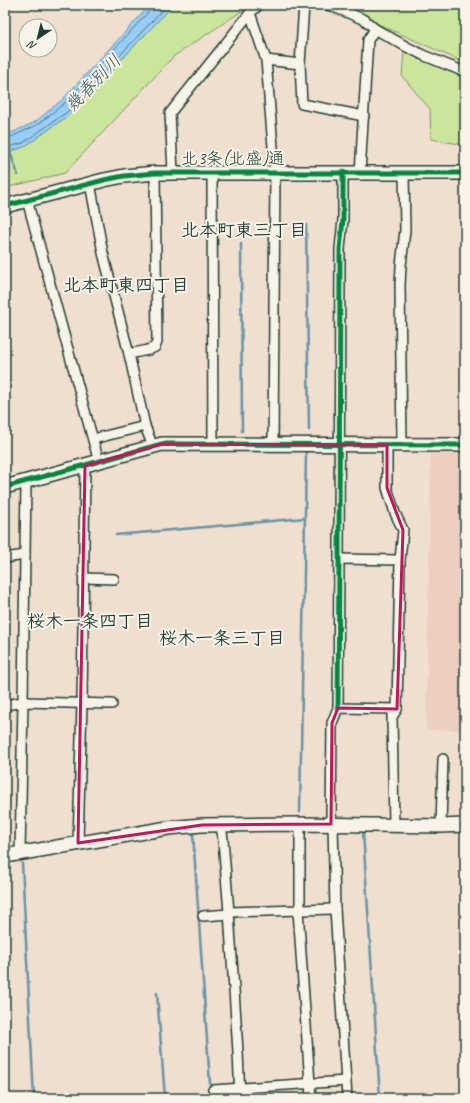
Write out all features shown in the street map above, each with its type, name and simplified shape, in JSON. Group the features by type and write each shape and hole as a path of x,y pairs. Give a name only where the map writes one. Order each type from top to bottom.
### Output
{"street":[{"path":"173,172 170,113 250,13 259,5"},
{"path":"304,5 300,64 302,104 364,116"},
{"path":"327,5 365,20 375,29 425,56 465,72"},
{"path":"250,13 266,60 275,172 273,445"},
{"path":"360,173 368,40 375,29"},
{"path":"266,60 300,64"},
{"path":"212,172 212,444"},
{"path":"343,172 343,220 340,249 338,708 332,723 332,824 335,909 347,1098"},
{"path":"129,354 155,347 157,342 155,173"},
{"name":"北3条(北盛)通","path":"5,206 124,176 155,173 465,173"},
{"path":"402,445 400,285 405,230 404,173"},
{"path":"90,184 103,253 129,354 145,426 152,447"},
{"path":"27,200 99,462"},
{"path":"93,439 145,426"},
{"path":"5,487 162,444 465,445"},
{"path":"387,445 387,488 395,513 403,530 400,560 397,709 392,717 394,825"},
{"path":"78,843 82,703 85,466"},
{"path":"20,854 26,481"},
{"path":"5,558 26,555"},
{"path":"339,559 400,560"},
{"path":"84,578 114,579"},
{"path":"5,705 23,702 112,704"},
{"path":"338,708 397,709"},
{"path":"442,826 443,759"},
{"path":"5,856 168,828 202,824 465,825"},
{"path":"221,824 229,913 240,1098"},
{"path":"300,824 299,910 311,1098"},
{"path":"203,916 229,913 335,909"},
{"path":"213,1090 346,1081"}],"highlighted area":[{"path":"162,444 387,445 387,488 403,530 397,709 338,708 332,723 331,824 202,825 78,843 85,466"}],"shaded area":[{"path":"465,453 465,730 426,730 431,454"}],"green space":[{"path":"173,5 251,5 174,56 65,173 5,188 5,153 24,147 69,115"},
{"path":"336,5 463,5 465,6 465,63"},
{"path":"404,52 465,78 465,145 431,139 430,109 402,76"}],"water":[{"name":"幾春別川","path":"150,5 173,5 69,115 24,147 5,153 5,135 35,122 63,99"}],"waterway":[{"path":"9,149 18,175"},
{"path":"306,225 309,430"},
{"path":"241,244 242,431"},
{"path":"300,812 306,452"},
{"path":"116,535 305,518"},
{"path":"363,832 380,1098"},
{"path":"193,834 211,1098"},
{"path":"22,863 34,1098"},
{"path":"157,993 165,1098"}],"cycle path":[{"path":"338,708 340,249 343,220 343,172"},
{"path":"5,206 104,180 124,176 155,173 465,173"},
{"path":"5,487 162,444 465,445"}],"district":[{"name":"北本町東三丁目","path":"244,230"},
{"name":"北本町東四丁目","path":"126,285"},
{"name":"桜木一条四丁目","path":"90,621"},
{"name":"桜木一条三丁目","path":"222,638"}]}
